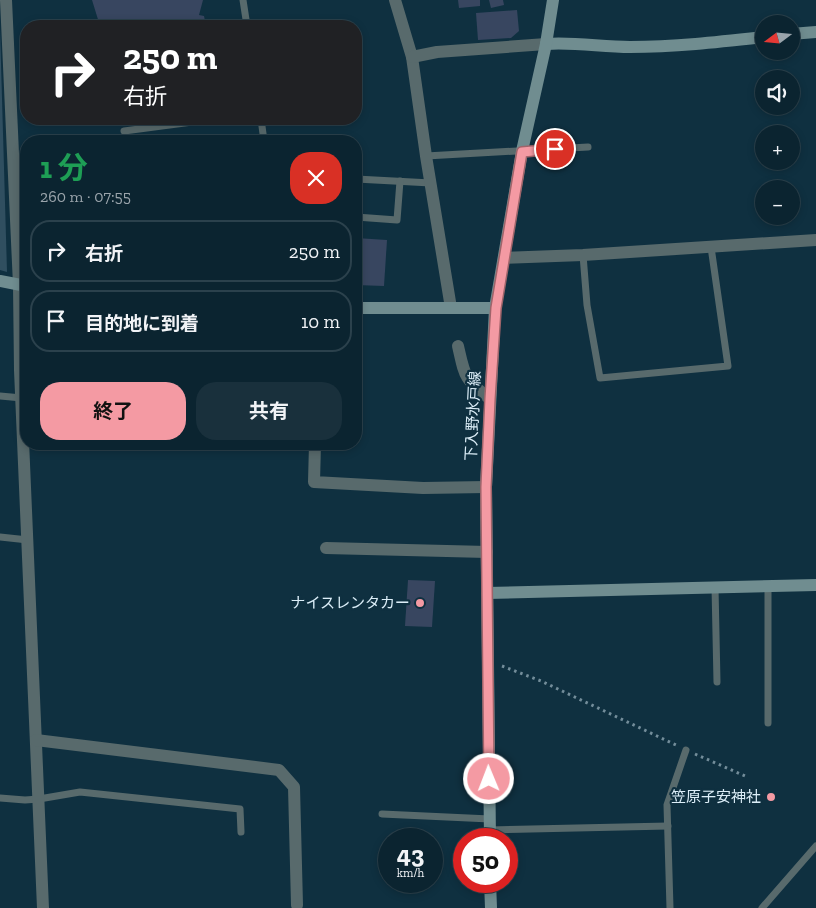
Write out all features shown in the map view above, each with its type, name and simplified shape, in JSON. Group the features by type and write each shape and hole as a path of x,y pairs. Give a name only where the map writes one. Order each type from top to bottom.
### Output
{"main road":[{"name":"下入野水戸線","path":"490,828 486,487 496,308 522,152 546,44 552,0"},
{"path":"800,33 816,32"},
{"path":"546,44 573,42 628,47 672,47 755,38"},
{"path":"0,281 20,284"},
{"path":"362,308 496,308"},
{"path":"487,593 816,585"},
{"path":"490,893 491,908"}],"street":[{"path":"6,0 20,235"},
{"path":"395,0 412,57 451,308"},
{"path":"412,57 437,52 546,44"},
{"path":"504,258 584,255 816,240"},
{"path":"458,346 464,374 473,386 490,399"},
{"path":"24,450 43,908"},
{"path":"315,450 314,482 423,488 486,487"},
{"path":"326,548 487,552"},
{"path":"36,740 279,770 294,787 297,905"}],"lane":[{"path":"243,0 246,20"},
{"path":"124,131 170,125"},
{"path":"426,156 588,147"},
{"path":"362,178 431,184"},
{"path":"362,217 397,220 400,181"},
{"path":"584,255 587,305 600,378 728,366 711,247"},
{"path":"0,396 20,398"},
{"path":"0,537 28,540"},
{"path":"768,585 768,723"},
{"path":"714,587 717,682"},
{"path":"670,908 667,805 686,750"},
{"path":"0,798 40,799 80,792 240,809 241,832"},
{"path":"382,814 483,828"},
{"path":"518,829 668,826"},
{"path":"762,908 816,846"}],"path":[{"path":"487,661 541,681 745,776"}],"shaded area":[{"path":"0,29 7,272 0,270"}],"building":[{"path":"92,0 203,0 199,15 204,16 205,20 98,20"},
{"path":"458,0 480,0 480,6 459,8"},
{"path":"489,0 503,0 504,5 491,8"},
{"path":"517,10 519,31 511,38 478,40 476,13"},
{"path":"362,238 387,240 384,286 362,285"},
{"name":"ナイスレンタカー","path":"408,580 435,581 432,627 405,626"}],"place":[{"name":"ナイスレンタカー","path":"420,603"},
{"name":"笠原子安神社","path":"771,797"}],"route":[{"path":"489,779 486,487 496,308 522,152 555,149"}]}
